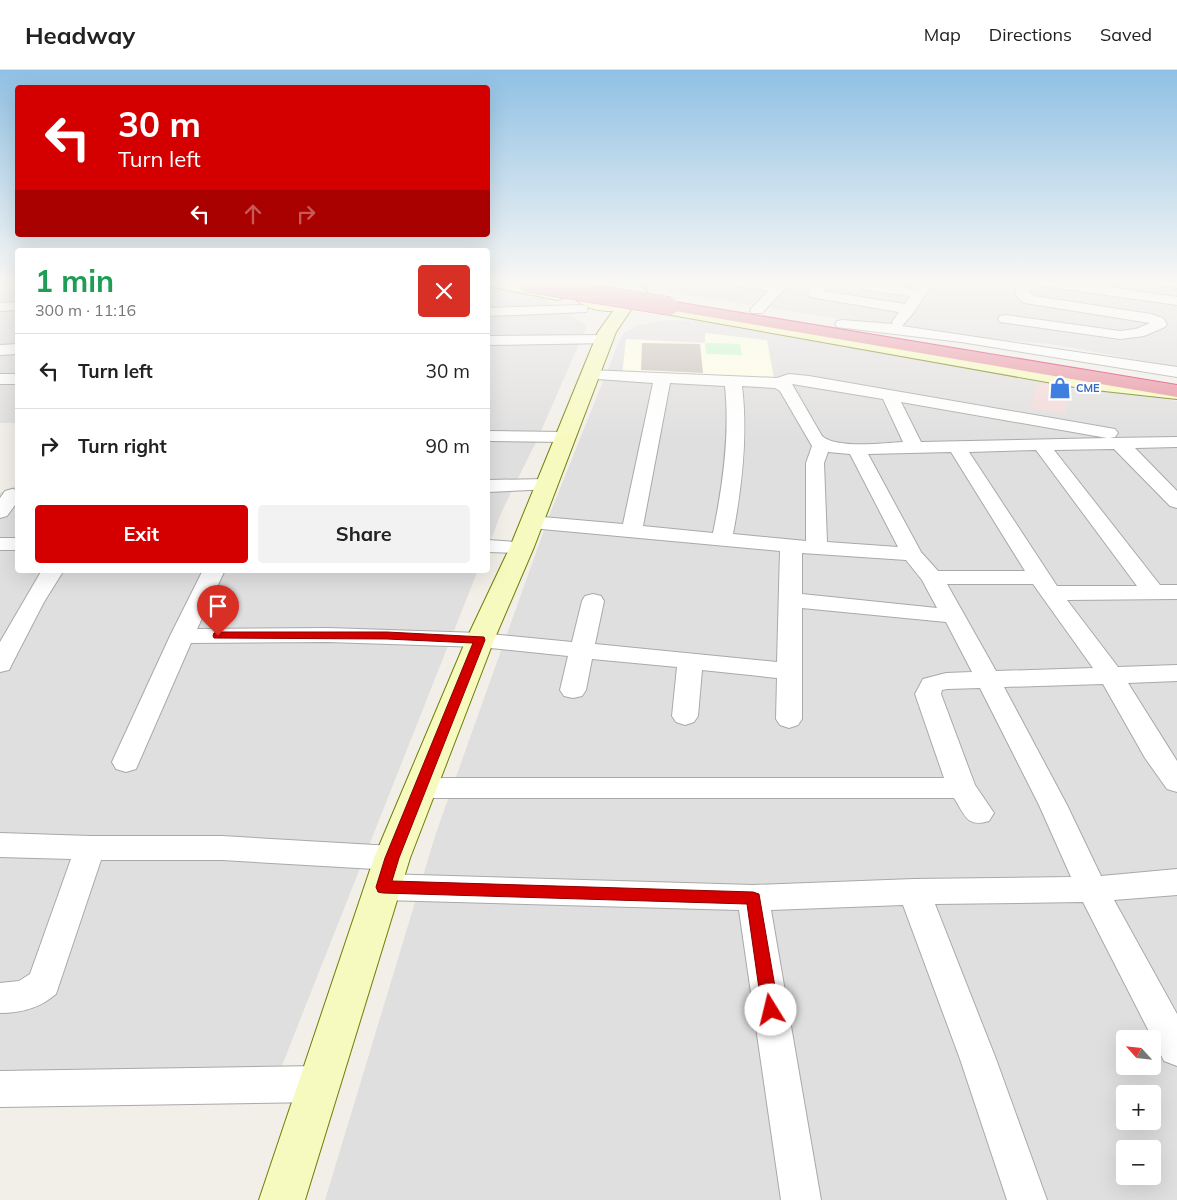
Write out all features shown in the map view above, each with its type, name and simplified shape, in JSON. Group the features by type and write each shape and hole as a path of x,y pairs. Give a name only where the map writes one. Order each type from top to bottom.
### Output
{"highway":[{"path":"869,335 1175,384"}],"main road":[{"path":"282,1200 392,858 590,375 612,335"},
{"path":"811,335 1086,384 1128,389 1175,384"},
{"path":"906,335 1099,367 1175,384"}],"street":[{"path":"490,341 518,335"},
{"path":"923,335 1175,384"},
{"path":"0,350 15,349"},
{"path":"590,375 733,382 780,383 789,379 800,380 1152,441"},
{"path":"0,379 15,379"},
{"path":"632,530 662,380"},
{"path":"722,539 729,504 737,416 733,382"},
{"path":"780,383 787,388 815,439 822,445 831,448 1177,442"},
{"path":"889,394 914,447"},
{"path":"490,436 565,437"},
{"path":"1118,442 1177,502"},
{"path":"817,548 815,463 822,445"},
{"path":"1041,445 1153,591"},
{"path":"956,446 1045,585 1110,674 1155,751 1177,782"},
{"path":"856,449 912,554 932,578 989,679 1017,737 1054,805 1092,889 1177,1049"},
{"path":"490,486 546,484"},
{"path":"0,512 10,495"},
{"path":"490,545 526,535 632,530 791,546 912,554"},
{"path":"0,544 15,544"},
{"path":"789,719 791,546"},
{"path":"0,664 33,602 51,573"},
{"path":"126,762 182,636 213,573"},
{"path":"932,578 1177,592"},
{"path":"791,600 953,616"},
{"path":"573,690 593,601"},
{"path":"182,636 347,635 480,640 790,671"},
{"path":"685,716 690,660"},
{"path":"979,813 962,788 928,694 930,689 938,683 989,679 1177,673"},
{"path":"422,788 962,788"},
{"path":"0,845 90,848 222,848 392,858"},
{"path":"0,998 20,998 32,994 44,983 90,848"},
{"path":"383,887 753,898 914,892 1092,889 1177,882"},
{"path":"914,892 978,1059 1027,1200"},
{"path":"753,898 801,1200"},
{"path":"0,1089 318,1084"}],"shaded area":[{"path":"0,335 15,335 15,423 0,423"},
{"path":"490,335 583,335 537,440 502,511 490,542"},
{"path":"623,335 786,335 1177,401 1177,1200 325,1200 436,833 549,516"},
{"path":"705,335 767,340 774,379 622,376 626,339 705,343"},
{"path":"948,335 1177,335 1177,367 1050,344"},
{"name":"CME","path":"1038,381 1072,387 1065,414 1030,408"},
{"path":"15,486 15,573 477,573 281,1068 0,1087 0,493"}],"green space":[{"path":"705,343 740,344 742,355 706,354"}],"building":[{"path":"642,343 700,344 703,373 641,370"}],"place":[{"name":"CME","path":"1060,388"}],"route":[{"path":"218,636 406,636 480,640 422,788 392,858 383,887 753,898 771,1010"}]}
